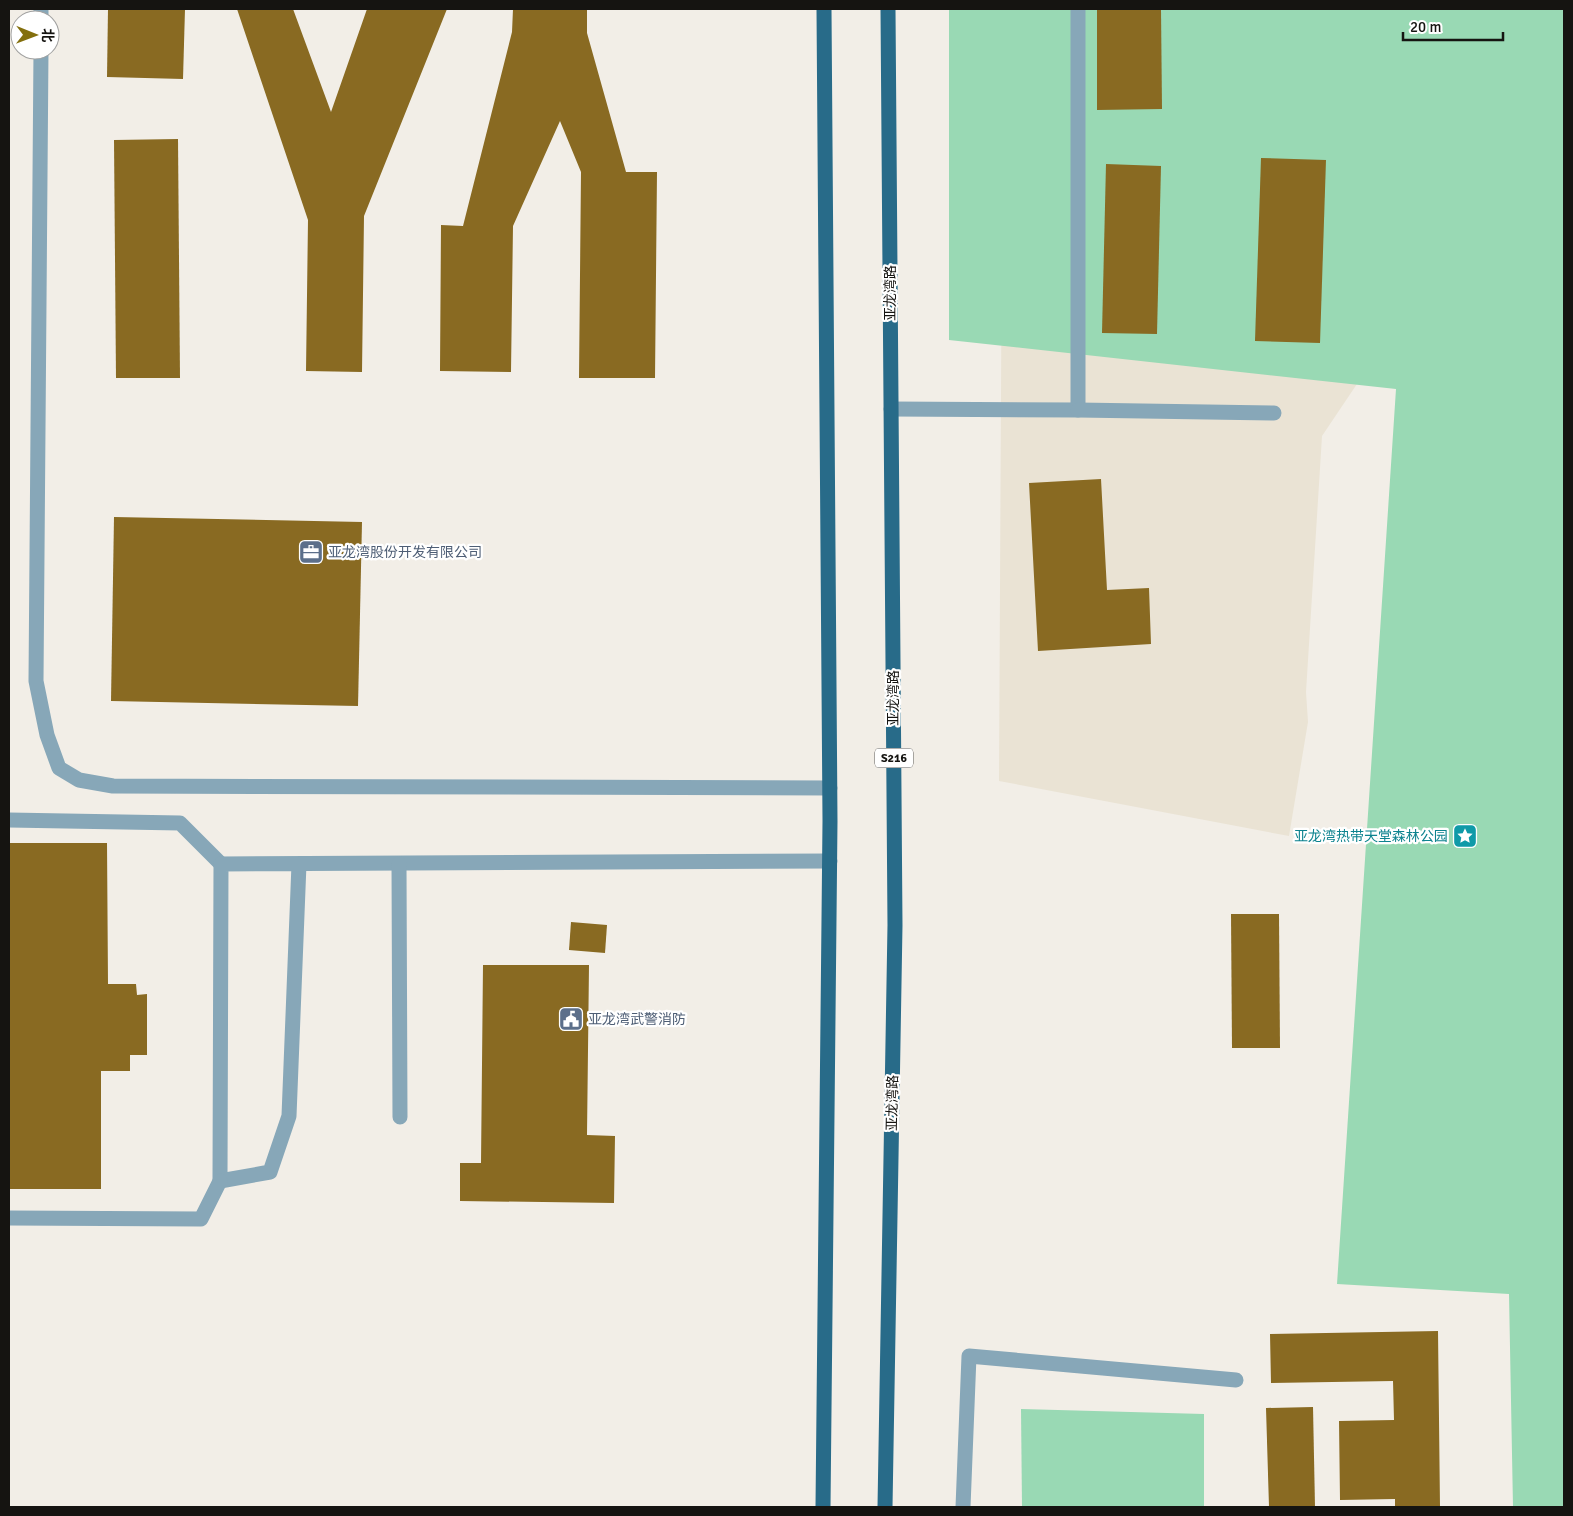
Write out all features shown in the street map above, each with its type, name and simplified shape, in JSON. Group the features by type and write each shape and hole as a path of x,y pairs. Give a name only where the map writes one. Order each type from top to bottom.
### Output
{"main road":[{"path":"823,1507 830,861 824,9"},
{"name":"亚龙湾路","path":"885,1507 895,925 888,9"}],"street":[{"path":"1078,9 1078,410"},
{"path":"41,60 36,681 47,735 59,768 79,780 113,786 830,788"},
{"path":"891,409 1274,413"},
{"path":"9,820 180,823 221,864 830,861"},
{"path":"9,1218 201,1219 220,1181 221,864"},
{"path":"220,1181 270,1172 289,1116 299,864"},
{"path":"399,864 400,1117"},
{"path":"963,1507 969,1356 1236,1380"}],"shaded area":[{"path":"1003,9 1564,9 1564,76 1322,436 1306,692 1308,722 1289,836 999,781"}],"green space":[{"name":"亚龙湾热带天堂森林公园","path":"949,9 1564,9 1564,1507 1513,1507 1509,1294 1337,1284 1396,389 949,340"},
{"path":"1021,1409 1204,1414 1204,1507 1022,1507"}],"building":[{"path":"108,9 185,9 183,79 107,77"},
{"path":"237,9 293,9 331,112 367,9 447,9 364,216 362,372 306,371 308,220"},
{"path":"513,9 587,9 587,33 626,172 657,172 655,378 579,378 581,172 560,121 513,226 511,372 440,371 441,225 463,226 512,32"},
{"path":"1097,9 1161,9 1162,109 1097,110"},
{"path":"178,139 180,378 116,378 114,140"},
{"path":"1261,158 1326,160 1320,343 1255,341"},
{"path":"1106,164 1161,166 1157,334 1102,333"},
{"path":"1101,479 1107,590 1149,588 1151,644 1038,651 1029,483"},
{"path":"114,517 362,522 358,706 111,701"},
{"path":"9,843 107,843 108,984 136,984 137,995 147,994 147,1055 130,1055 130,1071 101,1071 101,1189 9,1189"},
{"path":"1231,914 1279,914 1280,1048 1232,1048"},
{"path":"571,922 607,925 605,953 569,950"},
{"path":"483,965 589,965 587,1135 615,1136 614,1203 460,1201 460,1163 481,1163"},
{"path":"1438,1331 1440,1507 1395,1507 1395,1499 1340,1500 1339,1421 1394,1420 1393,1381 1271,1383 1270,1334"},
{"path":"1313,1407 1315,1507 1269,1507 1266,1408"}],"place":[{"name":"亚龙湾股份开发有限公司","path":"311,552"},
{"name":"亚龙湾热带天堂森林公园","path":"1465,836"},
{"name":"亚龙湾武警消防","path":"571,1019"}]}
